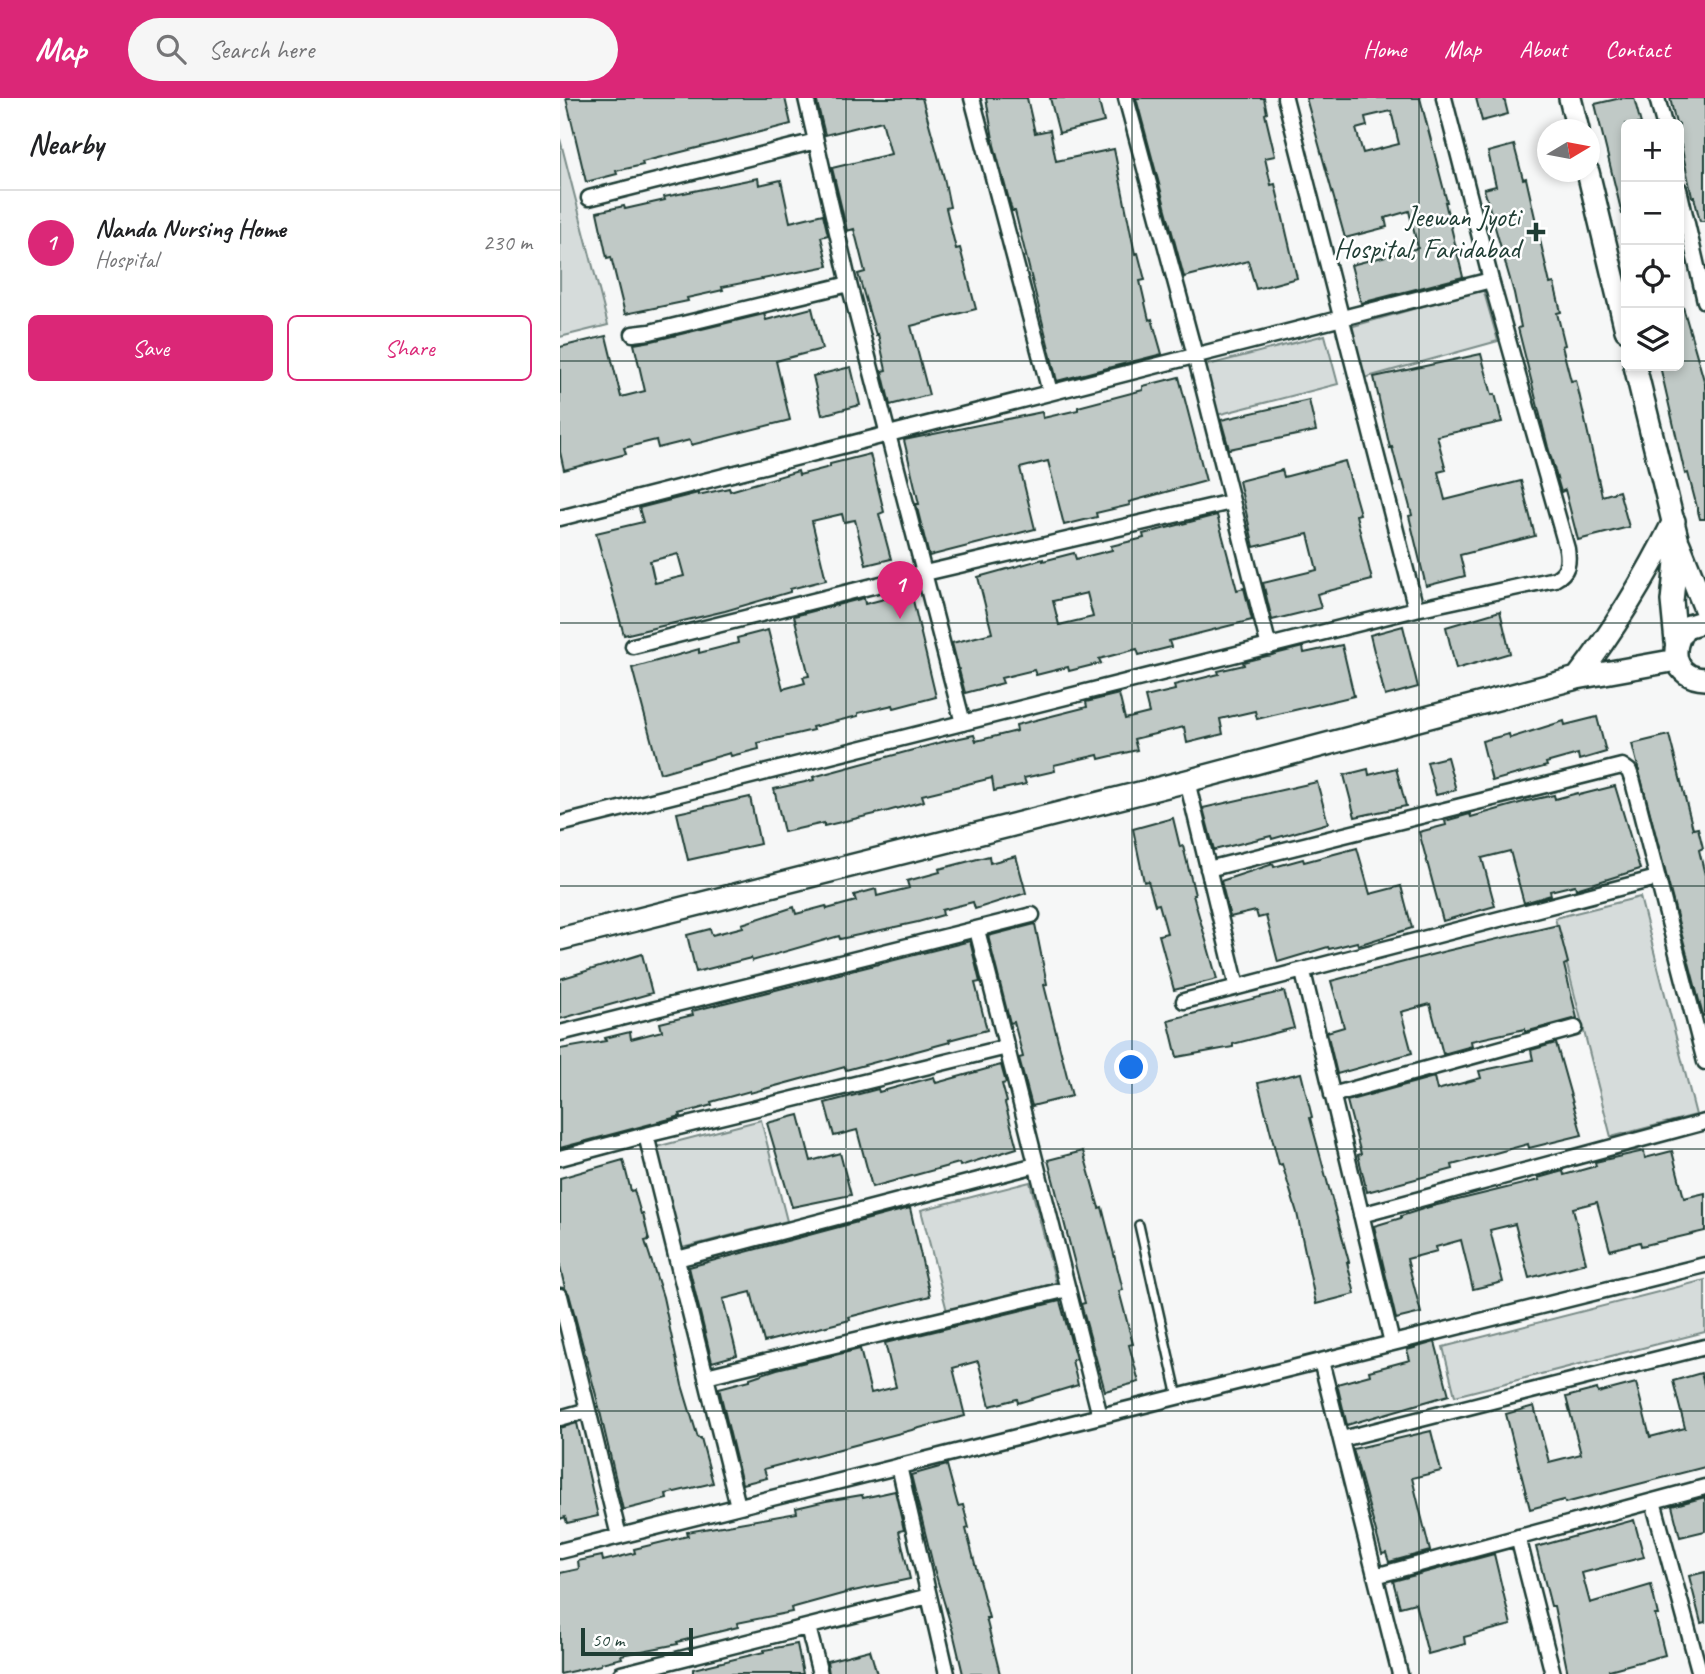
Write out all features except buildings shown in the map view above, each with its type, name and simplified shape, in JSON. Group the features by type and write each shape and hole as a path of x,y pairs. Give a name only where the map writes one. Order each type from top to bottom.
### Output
{"street":[{"path":"806,98 849,284 963,723"},
{"path":"972,98 1050,393"},
{"path":"1126,98 1269,647"},
{"path":"1284,98 1343,317 1416,609"},
{"path":"560,824 1416,609 1555,579 1567,569 1567,549 1491,280 1444,98"},
{"path":"1570,98 1575,119"},
{"path":"1657,98 1663,119"},
{"path":"589,198 816,141"},
{"path":"1590,182 1621,309"},
{"path":"1684,210 1705,300"},
{"path":"560,518 1491,280"},
{"path":"632,334 849,284"},
{"path":"1636,371 1676,532 1705,609"},
{"path":"633,646 925,573 1231,502"},
{"path":"1676,532 1672,601 1676,651 1681,669 1689,675 1705,679"},
{"path":"1577,678 1616,625 1676,532"},
{"path":"1676,651 1686,627 1705,621"},
{"path":"560,939 1187,780 1676,651"},
{"path":"1208,869 1622,766 1629,771 1633,782 1705,1062"},
{"path":"1187,780 1237,987"},
{"path":"1184,1001 1657,878"},
{"path":"560,1033 1032,915"},
{"path":"977,930 1100,1416"},
{"path":"1303,972 1392,1343"},
{"path":"1332,1095 1576,1028"},
{"path":"560,1158 1007,1047"},
{"path":"1361,1214 1705,1122"},
{"path":"646,1135 738,1506"},
{"path":"677,1259 1037,1165"},
{"path":"560,1551 1705,1265"},
{"path":"705,1376 1068,1289"},
{"path":"560,1296 619,1536"},
{"path":"1342,1439 1705,1347"},
{"path":"1321,1361 1400,1674"},
{"path":"560,1418 588,1410"},
{"path":"899,1466 947,1674"},
{"path":"1375,1576 1705,1487"},
{"path":"1653,1501 1700,1674"},
{"path":"1518,1537 1553,1674"},
{"path":"621,1674 929,1596"},
{"path":"808,1627 820,1674"}],"lane":[{"path":"1139,1225 1178,1397"}],"shaded area":[{"path":"560,139 608,325 560,337"},
{"path":"1483,289 1498,341 1364,378 1350,327"},
{"path":"1325,335 1338,384 1217,415 1204,366"},
{"path":"1640,897 1696,1115 1611,1137 1555,918"},
{"path":"761,1120 787,1221 678,1249 652,1148"},
{"path":"1030,1182 1056,1283 947,1311 921,1210"},
{"path":"1705,1280 1705,1332 1455,1396 1443,1347"}],"place":[{"name":"Jeewan Jyoti Hospital, Faridabad","path":"1536,232"},
{"name":"Nanda Nursing Home","path":"900,619"}]}
